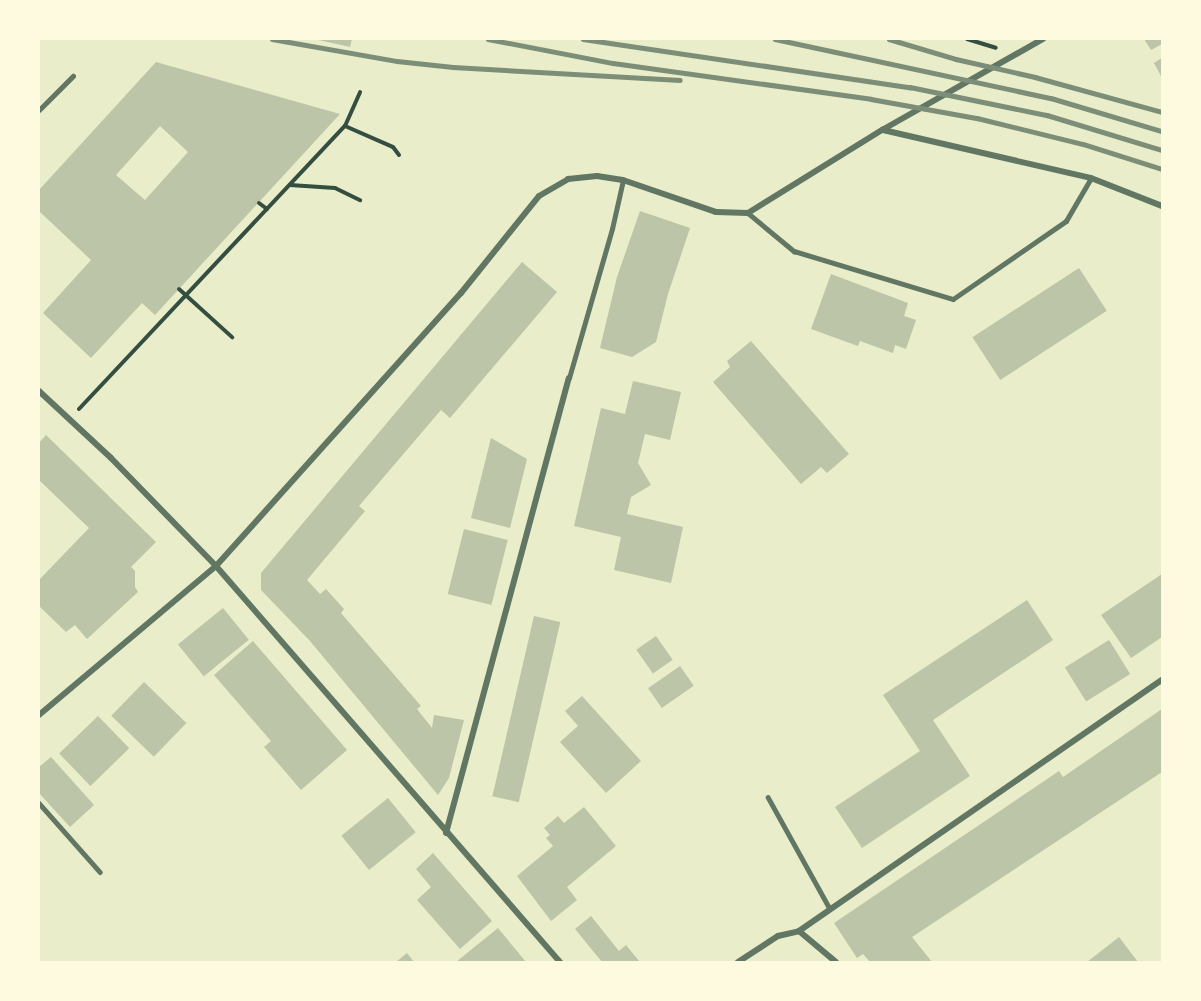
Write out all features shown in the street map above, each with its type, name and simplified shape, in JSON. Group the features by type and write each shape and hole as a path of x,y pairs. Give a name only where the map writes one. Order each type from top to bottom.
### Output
{"street":[{"path":"39,715 216,566 431,327 539,196 568,179 597,176 623,180 716,212 748,213 882,130 1043,39"},
{"path":"882,130 1091,178 1162,206"},
{"path":"446,832 569,378"},
{"path":"39,391 216,566 560,962"},
{"path":"738,962 778,936 799,931 1162,680"},
{"path":"799,931 836,962"}],"lane":[{"path":"39,110 73,76"},
{"path":"748,213 794,251 952,299 1066,221 1091,178"},
{"path":"569,378 623,180"},
{"path":"768,797 830,909"},
{"path":"39,803 100,872"}],"path":[{"path":"69,420 345,126 360,92"},
{"path":"345,126 393,147 399,155"},
{"path":"289,185 334,188 360,200"},
{"path":"259,203 267,209"},
{"path":"179,289 232,337"}],"building":[{"path":"314,39 352,39 350,47"},
{"path":"1144,39 1162,39 1162,44 1151,50"},
{"path":"1162,58 1162,78 1154,63"},
{"path":"156,62 340,114 155,315 142,303 91,358 43,313 91,260 39,211 39,190","holes":["160,126 188,152 145,200 116,175"]},
{"path":"640,211 690,228 668,294 656,342 632,357 600,348 617,277"},
{"path":"522,262 557,292 450,418 441,410 359,506 365,511 307,580 320,594 326,589 344,609 341,613 421,706 417,709 432,728 434,715 464,720 449,778 438,795 310,641 261,590 261,573"},
{"path":"1079,268 1107,311 1000,380 972,337"},
{"path":"831,274 908,303 904,316 916,320 906,349 895,345 893,353 860,341 858,346 811,329"},
{"path":"751,341 849,454 827,473 821,467 801,484 713,382 730,367 727,361"},
{"path":"633,381 681,392 670,440 645,434 638,463 651,485 631,497 627,514 683,527 671,583 614,570 621,537 574,526 601,408 625,414"},
{"path":"46,435 156,542 131,567 135,571 135,587 138,592 87,639 75,625 66,632 39,606 39,580 89,528 39,480 39,443"},
{"path":"491,438 527,459 510,528 471,518"},
{"path":"464,529 508,540 491,605 448,594"},
{"path":"1162,574 1162,637 1131,658 1101,615"},
{"path":"1027,600 1053,640 933,720 970,776 862,848 835,807 920,751 883,695"},
{"path":"223,608 249,640 204,676 178,645"},
{"path":"534,616 560,622 519,802 492,796"},
{"path":"656,636 673,660 653,674 636,650"},
{"path":"1109,640 1130,674 1086,701 1065,668"},
{"path":"253,641 347,750 301,790 264,747 271,741 214,675"},
{"path":"680,666 694,686 662,708 648,688"},
{"path":"144,682 186,723 154,757 111,716"},
{"path":"582,696 641,761 606,793 560,742 578,726 565,711"},
{"path":"1162,709 1162,772 912,937 932,962 870,962 863,954 857,958 834,923 1059,771 1063,777"},
{"path":"98,716 129,748 90,786 59,754"},
{"path":"51,757 94,805 70,827 39,793 39,767"},
{"path":"388,798 416,832 369,870 341,836"},
{"path":"584,807 616,846 567,887 577,900 551,921 517,876 553,846 546,838 550,835 544,828 558,816 564,823"},
{"path":"433,853 492,921 460,949 417,900 431,887 416,869"},
{"path":"591,916 619,951 626,945 640,962 602,962 575,929"},
{"path":"498,928 526,962 456,962"},
{"path":"1119,937 1138,962 1087,962"},
{"path":"407,953 414,962 396,962"}],"railway":[{"path":"272,39 397,61 453,67 680,80"},
{"path":"488,39 613,63 871,99 977,118 1083,144 1162,169"},
{"path":"583,39 910,87 1047,115 1162,150"},
{"path":"775,39 1051,98 1162,131"},
{"path":"889,39 956,59 1035,77 1162,112"}]}
